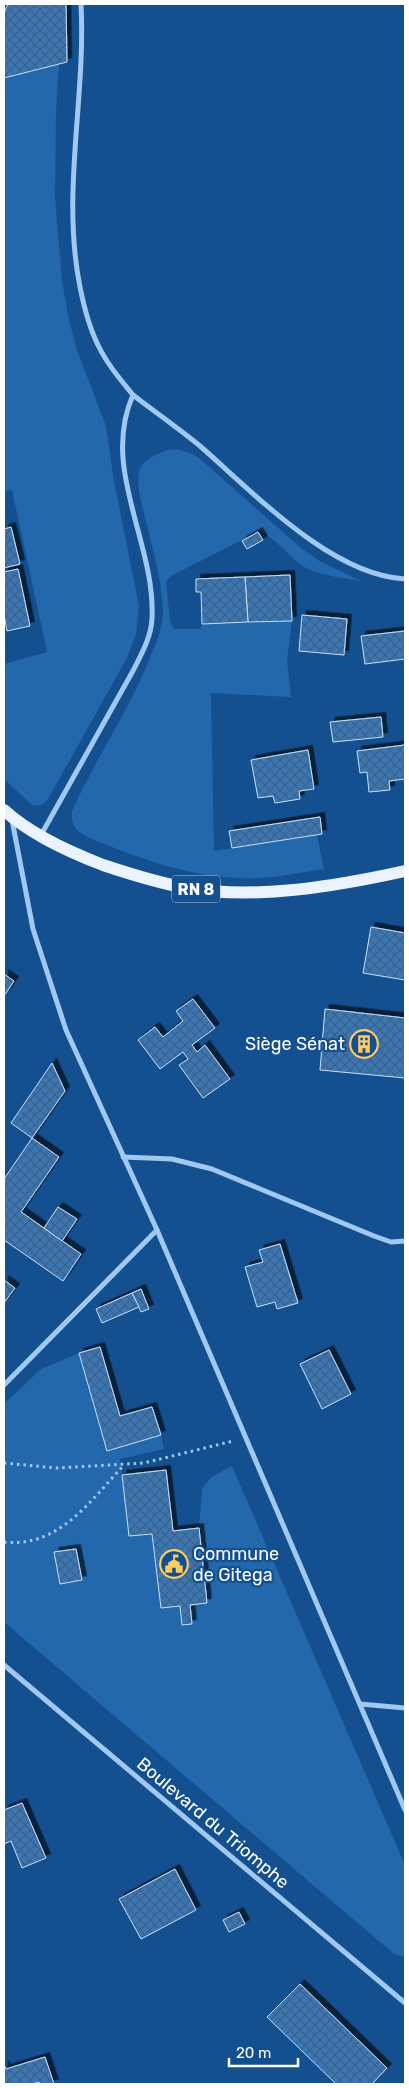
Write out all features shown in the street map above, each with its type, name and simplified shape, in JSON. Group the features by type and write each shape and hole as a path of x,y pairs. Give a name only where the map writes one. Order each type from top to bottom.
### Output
{"main road":[{"name":"RN 8","path":"8,814 40,836 80,856 115,869 188,888 228,892 305,888 359,881 405,871"}],"street":[{"path":"80,4 83,39 73,188 73,232 76,263 87,318 98,345 112,368 133,395 192,440 307,538 364,570 405,579"},
{"path":"40,836 134,669 147,642 152,620 148,579 130,502 123,455 127,409 133,395"},
{"path":"8,814 33,930 66,1030 157,1230 405,1810"},
{"path":"123,1157 172,1159 212,1169 374,1236 391,1242 405,1241"},
{"path":"4,1385 157,1230"},
{"name":"Boulevard du Triomphe","path":"4,1665 405,2003"},
{"path":"360,1704 405,1708"}],"path":[{"path":"4,1463 56,1468 124,1465 167,1458 246,1437"},
{"path":"4,1542 26,1542 66,1526 124,1465"}],"shaded area":[{"path":"59,64 56,112 55,197 62,281 77,350 106,426 114,481 139,606 136,634 127,658 48,799 43,804 37,806 32,805 4,779 4,664 47,652 12,490 4,491 4,78"},
{"path":"168,450 184,451 199,458 301,548 321,562 361,581 327,575 308,569 271,538 258,532 171,576 166,582 170,621 174,629 200,629 202,624 292,621 287,660 291,697 211,693 214,851 317,835 324,869 256,878 233,878 200,874 153,862 85,836 77,830 72,820 72,811 143,675 161,628 163,611 161,590 141,499 138,475 145,462"},
{"path":"79,1353 107,1451 161,1435 164,1449 120,1459 129,1536 152,1534 162,1608 180,1606 182,1625 192,1624 190,1605 207,1603 199,1528 202,1489 211,1477 232,1466 405,1865 405,1957 394,1954 4,1622 4,1404 41,1369"}],"building":[{"path":"8,4 66,4 67,62 4,78 4,13"},
{"path":"11,527 20,564 4,568 4,529"},
{"path":"258,532 263,540 247,549 242,541"},
{"path":"18,569 30,626 7,631 4,615 4,572"},
{"path":"290,575 292,621 248,622 245,577"},
{"path":"245,577 248,622 202,624 201,592 196,592 196,579"},
{"path":"302,615 347,619 344,655 299,651"},
{"path":"405,631 405,659 365,664 361,636"},
{"path":"381,717 383,737 333,742 330,722"},
{"path":"405,745 405,779 389,781 390,790 369,792 367,772 360,773 357,751"},
{"path":"308,750 314,789 299,791 300,799 275,803 273,796 258,798 251,760"},
{"path":"320,817 322,834 232,848 229,831"},
{"path":"371,927 405,933 405,980 363,973"},
{"path":"4,974 14,981 4,996"},
{"path":"193,999 215,1028 192,1045 197,1052 205,1045 230,1079 203,1098 179,1065 188,1059 183,1052 160,1069 138,1040 155,1027 163,1037 183,1021 176,1011"},
{"name":"Siège Sénat","path":"325,1009 405,1018 405,1078 320,1070"},
{"path":"52,1063 65,1091 32,1138 11,1123"},
{"path":"32,1138 59,1157 21,1212 81,1254 63,1281 4,1240 4,1179"},
{"path":"58,1207 77,1219 62,1241 44,1228"},
{"path":"280,1244 298,1303 277,1309 275,1302 257,1307 245,1267 263,1262 259,1250"},
{"path":"4,1280 15,1288 4,1303"},
{"path":"141,1289 149,1309 141,1312 132,1293"},
{"path":"132,1293 139,1307 102,1323 96,1309"},
{"path":"100,1347 120,1416 152,1407 161,1435 107,1451 79,1353"},
{"path":"329,1350 351,1394 322,1409 300,1364"},
{"path":"166,1470 173,1531 199,1528 207,1603 190,1605 192,1624 182,1625 180,1606 161,1608 152,1534 129,1536 122,1475"},
{"path":"76,1549 82,1580 60,1584 54,1552"},
{"path":"22,1803 46,1858 22,1868 11,1841 4,1844 4,1810"},
{"path":"175,1869 196,1910 141,1939 119,1899"},
{"path":"239,1912 245,1924 229,1932 223,1920"},
{"path":"300,1984 387,2068 372,2084 336,2084 267,2017"},
{"path":"45,2057 54,2084 40,2084 39,2082 32,2084 4,2084 4,2065 6,2069"}],"place":[{"name":"Siège Sénat","path":"364,1044"},
{"name":"Commune de Gitega","path":"174,1564"}]}
